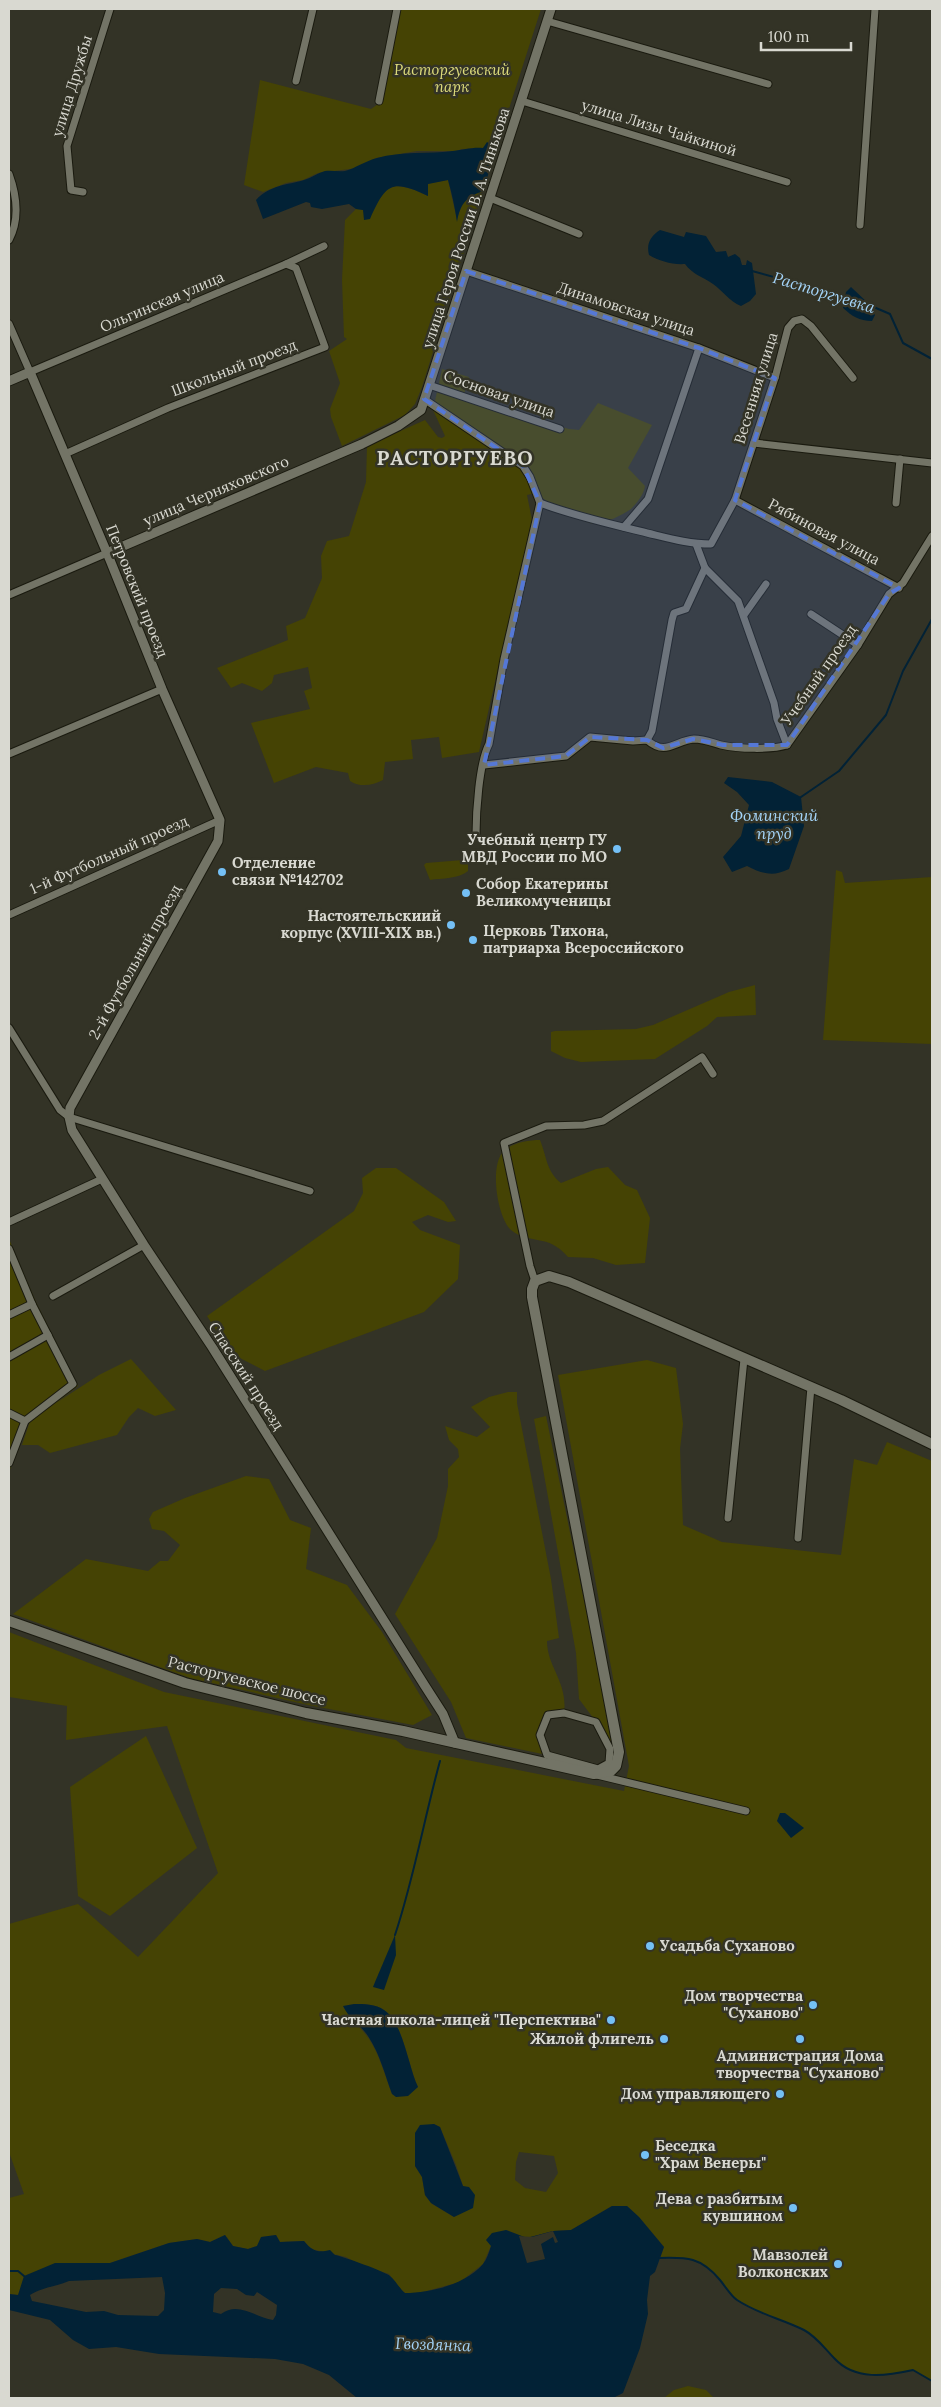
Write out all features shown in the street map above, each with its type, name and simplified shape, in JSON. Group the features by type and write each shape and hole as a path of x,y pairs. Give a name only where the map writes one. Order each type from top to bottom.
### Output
{"main road":[{"path":"594,1774 611,1771 618,1760 619,1752 545,1358 535,1314 532,1289 535,1281 549,1276 558,1278 811,1387 932,1444"},
{"name":"Расторгуевское шоссе","path":"9,1621 184,1683 306,1713 594,1774"}],"street":[{"name":"улица Дружбы","path":"83,192 71,190 67,146 110,9"},
{"path":"296,81 313,9"},
{"path":"379,101 397,9"},
{"name":"улица Героя России В. А. Тинькова","path":"424,399 551,9"},
{"path":"860,225 875,9"},
{"path":"547,21 768,84"},
{"name":"улица Лизы Чайкиной","path":"522,101 787,182"},
{"path":"9,174 17,206 14,230 9,240"},
{"path":"490,198 578,234"},
{"name":"Ольгинская улица","path":"9,381 286,264 324,246"},
{"name":"Школьный проезд","path":"65,454 168,408 325,347 296,268 286,264"},
{"name":"Динамовская улица","path":"466,271 699,348 775,378"},
{"name":"Весенняя улица","path":"696,544 711,544 735,500 775,378 788,328 794,321 802,319 811,326 853,378"},
{"path":"9,324 30,372"},
{"path":"624,528 648,499 699,348"},
{"name":"Петровский проезд","path":"30,372 107,553 162,689 220,820"},
{"name":"Сосновая улица","path":"429,385 560,429"},
{"path":"424,399 523,466 530,477 540,503 504,659 480,780 476,835"},
{"name":"улица Черняховского","path":"9,595 398,426 421,410 424,399"},
{"path":"754,443 932,463"},
{"path":"896,503 900,459"},
{"name":"Рябиновая улица","path":"735,500 899,588"},
{"path":"540,503 560,511 624,528 696,544 705,568 738,601 787,745"},
{"name":"Учебный проезд","path":"484,765 566,756 590,737 633,741 647,740 653,745 663,748 693,739 723,745 777,748 787,745 858,645 889,594 899,588 932,536"},
{"path":"647,740 652,731 674,613 686,609 705,568"},
{"path":"744,615 766,584"},
{"path":"810,614 858,645"},
{"path":"9,754 162,689"},
{"name":"1-й Футбольный проезд","path":"9,915 220,820"},
{"name":"2-й Футбольный проезд","path":"69,1117 70,1108 218,841 220,820"},
{"name":"Спасский проезд","path":"9,1028 60,1110 69,1117 72,1130 102,1180 278,1450 443,1714 454,1743"},
{"path":"535,1281 528,1260 504,1143 546,1126 584,1125 603,1121 702,1057 713,1074"},
{"path":"69,1117 310,1191"},
{"path":"10,1222 102,1180"},
{"path":"53,1296 144,1245"},
{"path":"9,1249 12,1265 73,1384 25,1421 9,1463"},
{"path":"9,1315 32,1304"},
{"path":"9,1357 48,1335"},
{"path":"728,1518 744,1359"},
{"path":"798,1538 811,1387"},
{"path":"9,1414 25,1421"},
{"path":"564,1713 596,1722 610,1749 609,1763 598,1768 547,1756 540,1735 548,1715 564,1713"},
{"path":"594,1774 746,1811"}],"highlighted area":[{"path":"466,271 699,348 775,378 735,500 899,588 889,594 787,745 723,745 693,739 663,748 647,740 590,737 566,756 484,765 540,503 523,466 424,399"}],"green space":[{"name":"Расторгуевский парк","path":"400,9 541,9 496,149 488,142 483,148 456,151 417,151 376,158 358,168 318,173 303,180 286,183 263,192 244,185 260,80 371,109 381,102"},
{"path":"448,180 457,220 465,201 483,191 422,387 415,404 405,415 342,446 331,417 330,409 340,383 329,351 347,339 344,337 342,280 345,220 356,209 363,210 369,219 380,198 385,191 391,188 398,186 406,187 428,196 427,184"},
{"path":"442,369 469,377 463,398 569,429 579,430 598,403 652,425 628,468 645,486 643,492 631,509 599,524 589,523 573,516 535,493 527,495 532,520 479,752 442,758 439,737 411,740 413,759 385,762 383,780 375,783 367,785 354,783 350,781 348,773 316,767 274,783 251,723 310,709 304,691 312,688 308,667 274,675 272,683 262,691 242,683 231,688 217,668 288,640 286,626 305,618 322,578 321,556 327,541 349,536 366,482 367,446 425,420 438,437 442,438 445,436 433,410"},
{"path":"463,860 468,864 468,871 460,876 450,878 430,880 424,865 426,863"},
{"path":"836,870 842,872 845,883 932,877 932,1044 823,1040"},
{"path":"755,985 756,1015 717,1017 707,1026 655,1059 581,1062 565,1058 551,1051 551,1032 636,1029 653,1025 729,992"},
{"path":"540,1140 552,1174 561,1183 596,1169 608,1167 625,1185 637,1190 650,1218 645,1263 616,1265 593,1258 568,1257 553,1245 525,1237 511,1230 502,1214 499,1203 496,1178 499,1158 511,1146 525,1141"},
{"path":"376,1168 396,1168 444,1202 456,1221 448,1222 428,1215 412,1222 420,1230 460,1245 458,1279 424,1312 265,1371 232,1354 207,1316 354,1211 363,1193 362,1178"},
{"path":"9,1239 36,1302 78,1386 56,1403 99,1375 131,1359 176,1410 155,1416 138,1408 129,1417 117,1435 50,1453 38,1445 22,1445 30,1421 27,1423 9,1472"},
{"path":"647,1360 676,1368 683,1424 680,1449 683,1525 722,1542 841,1555 854,1459 877,1465 887,1442 932,1461 932,2381 913,2370 871,2375 851,2370 842,2365 809,2333 754,2309 735,2298 713,2272 700,2263 686,2258 660,2258 664,2247 639,2217 627,2206 612,2206 571,2230 553,2231 526,2238 506,2230 491,2246 483,2264 460,2282 419,2293 405,2293 397,2286 389,2274 358,2264 346,2257 311,2249 304,2241 280,2242 276,2235 262,2237 257,2246 248,2249 233,2246 225,2235 210,2242 197,2239 169,2243 110,2263 78,2263 18,2295 9,2294 9,2198 24,2194 9,2152 9,1924 78,1904 138,1957 218,1873 167,1726 66,1740 67,1706 9,1697 9,1632 164,1692 396,1740 406,1748 624,1791 629,1766 558,1375","holes":["354,2004 377,2007 391,2016 400,2034 418,2087 392,2094 374,2047 369,2038 355,2023","434,2124 440,2127 463,2186 454,2217 432,2204 425,2195 422,2177 415,2166 415,2133","519,2152 554,2156 558,2173 546,2192 525,2188 515,2180 516,2162"]},
{"path":"508,1392 517,1392 517,1403 551,1579 559,1638 547,1641 550,1659 563,1692 564,1713 548,1715 540,1735 547,1755 466,1738 451,1702 395,1614 437,1538 448,1486 448,1469 459,1457 458,1449 449,1440 445,1426 477,1437 490,1427 471,1407 489,1397"},
{"path":"546,1416 615,1751 610,1749 600,1727 579,1699 576,1653 534,1419"},
{"path":"246,1476 269,1479 290,1520 311,1528 306,1569 347,1585 382,1632 432,1715 413,1725 308,1705 190,1678 13,1614 86,1559 148,1571 160,1561 168,1561 180,1545 164,1531 152,1529 149,1519 153,1512 185,1498"},
{"path":"146,1736 197,1848 110,1916 78,1896 70,1787"},
{"path":"688,2386 706,2390 714,2398 664,2398 674,2390"}],"water":[{"path":"487,142 496,149 483,191 465,202 460,210 457,222 448,180 428,184 428,196 406,187 398,186 392,188 386,191 381,198 370,219 364,220 363,210 356,209 349,204 322,209 311,207 310,203 306,202 263,219 256,200 273,188 307,179 325,171 345,171 373,159 396,154 483,148"},
{"path":"660,230 684,237 686,232 706,236 716,252 726,251 728,257 735,254 740,258 742,265 746,265 747,260 752,263 756,294 750,301 741,306 685,264 666,262 649,255 648,247 650,240"},
{"path":"851,287 869,304 875,315 872,321 856,318 843,308 846,292"},
{"name":"Фоминский пруд","path":"728,777 772,782 801,797 804,826 789,869 768,874 747,866 732,872 723,857 741,836 749,805 737,792 724,783"},
{"path":"780,1813 785,1813 804,1828 791,1838 777,1821"},
{"path":"395,1935 396,1955 384,1990 373,1987 375,1982"},
{"path":"354,2004 381,2008 391,2016 396,2024 418,2087 408,2096 396,2097 392,2094 372,2043 365,2032 348,2015 343,2006"},
{"path":"434,2124 440,2127 463,2186 469,2187 475,2195 473,2208 454,2217 431,2203 425,2195 422,2177 415,2166 415,2133 420,2125"},
{"path":"612,2206 627,2206 639,2217 664,2247 655,2272 650,2276 647,2300 648,2314 640,2348 623,2393 613,2398 357,2398 329,2375 303,2364 275,2359 159,2354 116,2347 89,2349 73,2340 50,2320 9,2310 9,2294 18,2295 24,2276 55,2263 110,2263 169,2243 197,2239 210,2242 225,2235 233,2246 248,2249 257,2246 261,2237 276,2235 280,2242 304,2241 316,2250 330,2250 335,2255 387,2274 405,2293 415,2293 447,2286 458,2282 476,2271 486,2260 491,2246 486,2240 492,2233 506,2230 527,2238 553,2231 571,2230","holes":["162,2277 165,2293 164,2310 158,2316 118,2315 104,2311 86,2312 32,2301 30,2295 69,2281","221,2288 237,2289 246,2295 254,2296 257,2292 277,2305 276,2315 273,2320 240,2309 227,2310 221,2314 213,2312 214,2294"]}],"pier":[{"path":"553,2231 558,2242 555,2243 553,2237 541,2244 545,2259 527,2263 519,2236 532,2237"}],"waterway":[{"name":"Расторгуевка","path":"752,271 846,297"},
{"name":"Расторгуевка","path":"869,305 890,314 903,343 932,359"},
{"path":"801,797 839,771 886,715 903,671 932,619"},
{"path":"395,1935 408,1892 440,1761"},
{"name":"Гвоздянка","path":"659,2258 686,2258 700,2263 713,2272 737,2300 753,2309 809,2333 834,2358 851,2370 871,2375 913,2370 932,2381"},
{"path":"9,2271 18,2271 24,2276"}],"place":[{"name":"Учебный центр ГУ МВД России по МО","path":"617,849"},
{"name":"Отделение связи №142702","path":"222,872"},
{"name":"Собор Екатерины Великомученицы","path":"466,893"},
{"name":"Настоятельскиий корпус (XVIII-XIX вв.)","path":"451,925"},
{"name":"Церковь Тихона, патриарха Всероссийского","path":"473,940"},
{"name":"Усадьба Суханово","path":"650,1946"},
{"name":"Дом творчества \"Суханово\"","path":"813,2005"},
{"name":"Частная школа-лицей \"Перспектива\"","path":"611,2020"},
{"name":"Жилой флигель","path":"664,2039"},
{"name":"Администрация Дома творчества \"Суханово\"","path":"800,2039"},
{"name":"Дом управляющего","path":"780,2094"},
{"name":"Беседка \"Храм Венеры\"","path":"645,2155"},
{"name":"Дева с разбитым кувшином","path":"793,2208"},
{"name":"Мавзолей Волконских","path":"838,2264"}],"district":[{"name":"РАСТОРГУЕВО","path":"455,458"}]}
